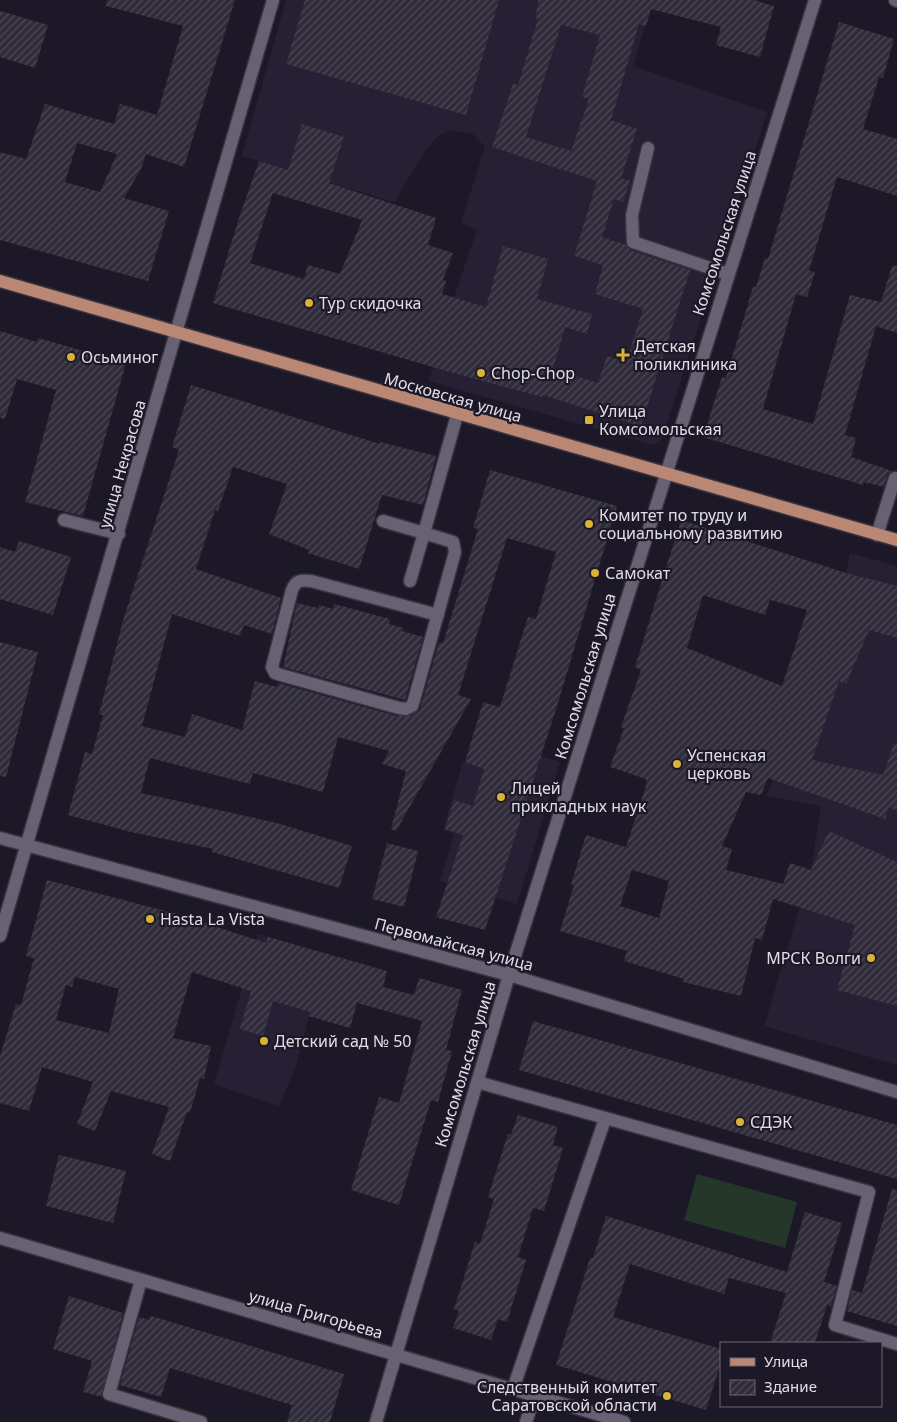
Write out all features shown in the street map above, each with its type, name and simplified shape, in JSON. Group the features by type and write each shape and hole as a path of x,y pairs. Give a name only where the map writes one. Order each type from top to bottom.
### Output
{"main road":[{"name":"Московская улица","path":"0,281 175,334 897,540"}],"street":[{"name":"улица Некрасова","path":"0,936 119,534 272,0"},
{"name":"Комсомольская улица","path":"376,1422 509,975 815,0"},
{"path":"648,148 632,215 633,242 728,274"},
{"path":"410,581 457,415"},
{"path":"877,535 895,478"},
{"path":"64,520 119,534"},
{"path":"383,521 448,539 455,546 438,615 412,706 406,709 275,673 272,667 292,590 295,583 301,580 311,580 438,615"},
{"name":"Первомайская улица","path":"0,838 509,975 897,1092"},
{"path":"477,1082 869,1192 835,1325 897,1344"},
{"path":"513,1389 605,1119"},
{"name":"улица Григорьева","path":"0,1238 624,1422"},
{"path":"141,1280 109,1394 201,1422"},
{"path":"526,1422 535,1395"}],"shaded area":[{"path":"286,0 653,0 633,66 767,112 662,439 653,445 429,381 454,297 477,230 461,223 485,147 473,134 451,130 438,136 426,150 394,202 242,156"},
{"path":"850,553 897,566 897,1065 764,1026 811,870 821,806 766,796 796,726 846,573"},
{"name":"Лицей прикладных наук","path":"476,736 560,762 517,904 440,881 454,834 443,830 463,762 468,763"},
{"name":"Детский сад № 50","path":"258,934 325,954 296,1066 279,1106 214,1084"}],"green space":[{"path":"697,1174 797,1202 785,1248 684,1220"}],"building":[{"path":"107,0 235,0 184,167 146,154 141,169 124,198 169,211 148,281 0,240 0,152 26,159 45,104 114,124 120,104 157,115 183,26 106,6","holes":["77,143 117,154 100,192 65,182"]},
{"path":"305,0 499,0 466,115 286,64"},
{"path":"539,0 754,0 774,6 760,57 716,45 721,27 651,9 646,26 639,24 611,120 637,129 621,178 630,181 623,202 614,199 602,237 626,245 630,250 690,270 641,426 543,395 542,397 450,372 213,303 259,161 288,170 302,124 344,137 329,183 436,218 428,245 453,253 443,280 446,281 442,294 486,307 503,246 548,259 537,299 592,314 587,334 565,327 553,369 598,383 607,356 626,362 643,309 595,294 603,265 574,256 597,181 492,147 513,84 518,85 538,19 535,18","holes":["561,25 600,35 582,97 589,99 571,151 526,137","273,193 362,220 340,274 308,265 304,279 250,263"]},
{"path":"0,11 48,25 35,68 0,57"},
{"path":"839,22 894,39 883,78 879,77 863,129 897,139 897,196 837,177 809,271 815,272 807,297 796,294 763,409 813,424 850,295 881,302 892,266 897,266 897,333 876,326 845,435 856,438 851,457 892,471 887,475 884,487 864,482 863,485 703,437 722,377 726,378 753,287 756,287 765,258 768,259"},
{"path":"0,331 37,342 38,338 126,363 83,516 25,502 56,390 17,379 5,419 0,418"},
{"path":"191,385 380,444 380,442 436,456 423,505 382,495 359,569 308,553 309,550 269,534 287,484 233,467 218,511 215,510 196,569 281,598 272,634 244,625 240,636 172,614 142,726 185,737 192,714 242,730 255,681 277,687 278,683 397,716 410,716 420,709 439,642 443,643 478,529 473,528 490,470 617,506 557,706 485,930 436,917 463,835 445,829 454,800 473,806 484,769 465,762 483,702 500,707 528,617 536,619 556,552 507,538 458,695 471,699 396,831 391,829 406,771 382,764 389,751 338,737 323,792 253,773 250,784 150,758 141,793 277,823 352,846 339,888 212,852 213,849 131,832 68,815 85,752 92,754 103,715 99,714 124,617 179,450 172,447"},
{"path":"681,520 846,573 897,586 897,638 869,630 846,684 839,681 812,760 883,775 894,743 897,743 897,811 889,807 885,819 768,778 761,795 746,792 722,846 732,849 726,870 783,884 790,863 811,870 829,831 897,862 897,1006 837,990 855,925 773,899 762,940 755,938 741,996 683,982 684,979 624,961 627,951 560,931 574,885 571,884 586,835 626,847 647,783 646,779 610,767 624,728 621,727 641,670 635,667","holes":["703,595 765,615 770,600 807,610 782,686 687,648","632,870 669,881 659,918 620,906"]},
{"path":"19,541 71,557 53,615 0,599 0,547 15,552"},
{"path":"297,603 318,608 319,605 333,609 334,604 390,619 389,624 403,628 402,631 423,637 405,700 283,667"},
{"path":"0,642 38,652 6,777 0,776"},
{"path":"387,843 418,851 404,907 372,899"},
{"path":"47,880 177,914 266,943 268,937 387,971 383,987 414,995 419,978 462,990 446,1050 452,1051 438,1102 431,1100 399,1205 351,1190 379,1097 399,1103 422,1021 357,1003 350,1028 308,1016 310,1012 273,1001 263,1036 240,1029 251,991 192,972 173,1038 211,1046 204,1079 200,1078 190,1113 187,1112 170,1161 152,1154 169,1107 111,1091 95,1131 77,1124 93,1082 42,1067 29,1111 0,1103 0,1056 16,1004 21,1005 34,958 26,956","holes":["75,977 119,989 109,1033 56,1020 66,985 72,987"]},
{"path":"533,1021 897,1125 897,1179 519,1070"},
{"path":"518,1115 558,1127 553,1145 563,1148 544,1211 533,1208 518,1257 526,1260 507,1322 498,1319 491,1340 453,1328 459,1311 454,1309 475,1242 480,1244 494,1199 488,1197 508,1134 511,1134"},
{"path":"59,1155 126,1171 113,1223 46,1206"},
{"path":"892,1189 897,1190 897,1326 847,1311 852,1290 862,1293"},
{"path":"805,1212 842,1223 824,1282 837,1286 831,1307 827,1305 815,1342 770,1342 786,1293 729,1278 724,1294 630,1264 613,1317 720,1349 720,1365 706,1410 556,1365 590,1258 593,1258 606,1216 787,1272"},
{"path":"69,1296 123,1313 102,1397 83,1392 92,1361 53,1349"},
{"path":"151,1316 344,1374 330,1422 287,1422 292,1405 170,1368 161,1397 120,1385 139,1317 149,1320"}],"place":[{"name":"Тур скидочка","path":"309,303"},
{"name":"Детская поликлиника","path":"623,355"},
{"name":"Осьминог","path":"71,357"},
{"name":"Chop-Chop","path":"481,373"},
{"name":"Улица Комсомольская","path":"589,420"},
{"name":"Комитет по труду и социальному развитию","path":"589,524"},
{"name":"Самокат","path":"595,573"},
{"name":"Успенская церковь","path":"677,764"},
{"name":"Лицей прикладных наук","path":"501,797"},
{"name":"Hasta La Vista","path":"150,919"},
{"name":"МРСК Волги","path":"871,958"},
{"name":"Детский сад № 50","path":"264,1041"},
{"name":"СДЭК","path":"740,1122"},
{"name":"Следственный комитет Саратовской области","path":"667,1396"}]}
